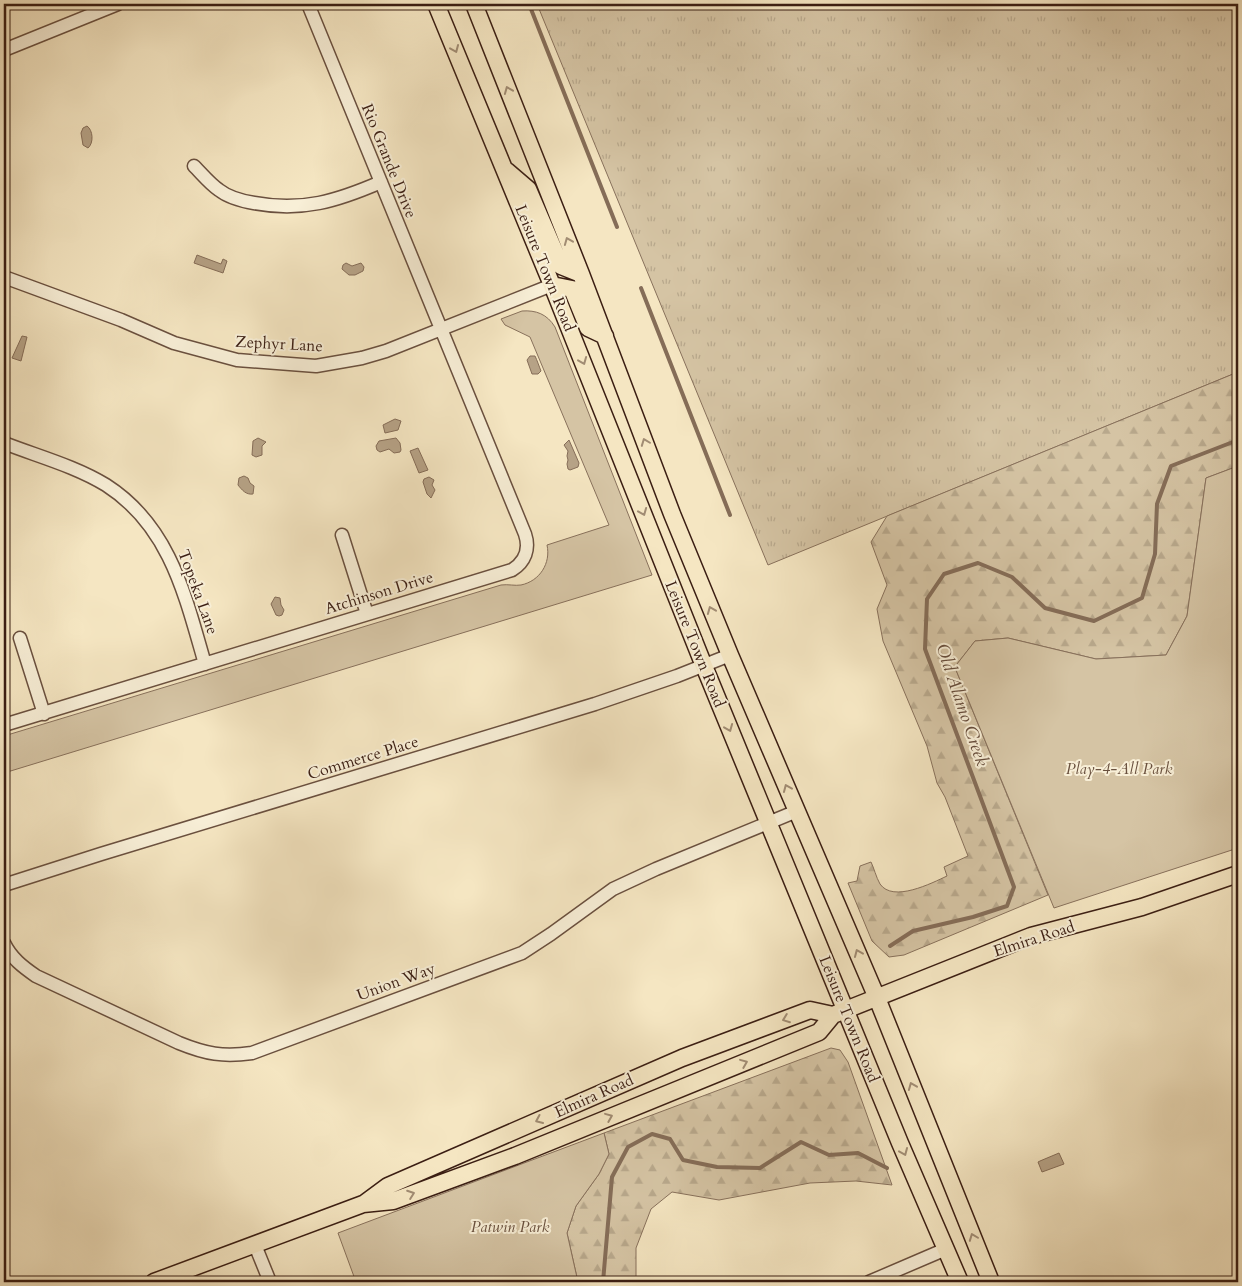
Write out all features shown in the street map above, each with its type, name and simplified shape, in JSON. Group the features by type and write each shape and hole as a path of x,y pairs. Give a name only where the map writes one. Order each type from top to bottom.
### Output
{"main road":[{"name":"Leisure Town Road","path":"436,4 552,285 768,823 839,1012 960,1282"},
{"name":"Leisure Town Road","path":"474,4 581,274 672,514 730,655 877,998 991,1282"},
{"path":"505,170 528,189 560,266 581,274"},
{"path":"552,285 572,289 588,328 605,336"},
{"name":"Elmira Road","path":"154,1282 363,1204 388,1186 682,1058 810,1010 839,1012 1031,936 1142,907 1238,874"},
{"name":"Elmira Road","path":"363,1204 393,1201 534,1148 819,1032 839,1012"}],"street":[{"path":"4,50 118,4"},
{"name":"Rio Grande Drive","path":"308,4 441,330"},
{"path":"194,166 219,190 239,201 270,206 310,206 342,198 380,182"},
{"name":"Zephyr Lane","path":"4,278 121,320 174,343 237,360 316,366 362,358 386,351 552,285"},
{"name":"Atchinson Drive","path":"4,726 512,570 522,562 527,550 525,534 441,330"},
{"name":"Topeka Lane","path":"4,443 85,474 121,496 143,516 171,560 182,587 205,664"},
{"path":"342,535 367,614"},
{"path":"20,638 44,714"},
{"name":"Commerce Place","path":"4,886 101,854 634,692 730,655"},
{"name":"Union Way","path":"4,943 9,953 20,965 36,976 179,1043 217,1055 232,1056 252,1053 522,953 613,889 656,869 797,811"},
{"path":"255,1245 270,1282"},
{"path":"869,1282 946,1249"}],"green space":[{"path":"537,4 1238,4 1238,372 768,565"},
{"path":"522,311 532,311 541,314 555,327 652,575 4,773 4,736 501,585 528,583 539,575 546,565 547,545 609,525 530,337 505,325 501,319"},
{"path":"1238,372 1238,466 1206,478 1187,616 1166,655 1096,659 1008,638 975,641 957,664 956,670 1048,895 904,955 889,957 872,941 848,883 857,881 860,866 871,862 880,884 894,892 903,892 923,887 947,876 944,867 968,856 945,797 937,783 927,746 883,641 877,609 887,585 871,542 887,516"},
{"name":"Play-4-All Park","path":"1238,466 1238,848 1054,908 956,670 957,664 975,641 1008,638 1096,659 1166,655 1187,616 1206,478"},
{"path":"831,1048 840,1050 848,1062 892,1185 856,1181 810,1183 719,1200 672,1192 651,1209 636,1248 636,1282 578,1282 567,1233 576,1206 599,1174 609,1154 604,1133"},
{"name":"Patwin Park","path":"604,1133 609,1154 599,1174 576,1206 567,1233 578,1282 356,1282 338,1233"}],"shaded area":[{"path":"87,126 91,130 92,137 88,148 83,145 81,133 83,128"},
{"path":"197,255 221,264 223,259 227,261 223,273 194,263"},
{"path":"346,263 352,266 361,263 364,267 363,271 355,275 349,275 342,269"},
{"path":"22,336 27,337 21,361 12,358"},
{"path":"530,356 535,356 536,358 541,371 538,374 532,374 527,360"},
{"path":"395,419 401,421 398,430 385,433 383,425"},
{"path":"258,438 266,442 262,446 262,455 256,457 252,455 253,441"},
{"path":"396,438 400,443 400,452 394,453 389,449 380,452 377,450 376,446 379,441"},
{"path":"569,440 579,463 578,467 570,470 567,464 568,451 564,445"},
{"path":"418,448 428,470 419,473 410,451"},
{"path":"244,476 254,486 253,494 246,493 238,485 239,478"},
{"path":"429,477 434,480 432,485 435,490 431,498 427,494 423,482 424,479"},
{"path":"275,597 280,598 284,610 282,615 279,616 276,615 271,604"},
{"path":"1059,1153 1064,1164 1042,1172 1038,1162"}],"waterway":[{"path":"529,4 617,227"},
{"path":"641,288 730,515"},
{"name":"Old Alamo Creek","path":"890,946 913,931 973,917 1007,906 1014,887 925,649 927,599 944,574 978,563 1012,577 1045,608 1094,621 1142,598 1155,554 1157,504 1171,466 1238,440"},
{"name":"Old Alamo Creek","path":"603,1282 612,1177 628,1147 652,1134 670,1139 683,1160 717,1167 760,1168 801,1142 829,1155 858,1153 887,1168"}]}
